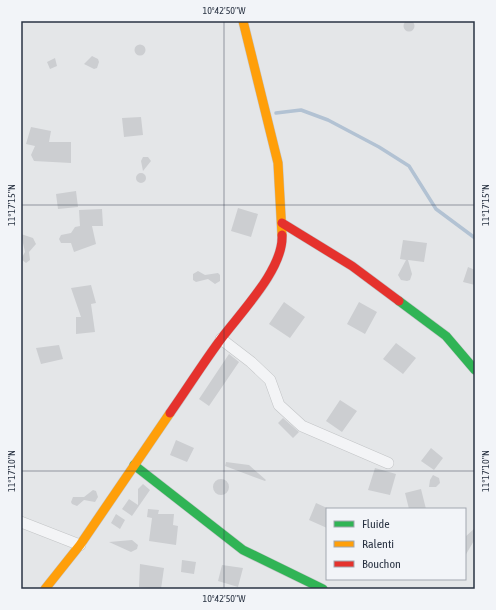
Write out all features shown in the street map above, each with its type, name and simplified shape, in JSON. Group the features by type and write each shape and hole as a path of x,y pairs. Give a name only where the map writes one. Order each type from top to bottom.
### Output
{"main road":[{"path":"45,589 80,545 221,339 254,298 276,261 282,239 278,163 243,21"},
{"path":"282,223 352,266 446,336 475,370"},
{"path":"134,465 243,550 323,589"}],"street":[{"path":"221,339 251,362 270,380 279,405 302,426 388,463"},
{"path":"21,522 80,545"}],"building":[{"path":"407,21 411,21 413,22 413,30 407,31 404,28 404,24"},
{"path":"138,45 142,45 144,46 144,54 138,55 135,52 135,48"},
{"path":"92,56 98,59 99,62 97,68 94,69 84,64"},
{"path":"55,58 57,66 50,69 47,62"},
{"path":"141,117 143,135 124,137 122,118"},
{"path":"31,127 51,131 49,142 71,142 71,163 34,161 31,155 35,146 26,144"},
{"path":"143,157 148,157 151,161 143,171 141,161"},
{"path":"139,173 143,173 145,174 145,182 139,183 136,180 136,176"},
{"path":"76,191 78,207 58,209 56,194"},
{"path":"238,208 258,214 251,237 231,231"},
{"path":"102,209 103,226 92,226 96,244 74,252 71,243 61,243 59,239 61,235 71,233 75,227 80,226 79,210"},
{"path":"21,234 33,238 36,244 29,252 30,260 26,263 21,259 25,252"},
{"path":"403,240 427,243 424,262 408,260 412,274 410,280 407,281 401,280 398,275 406,260 400,259"},
{"path":"468,267 475,270 475,285 463,282"},
{"path":"198,271 205,275 218,273 220,275 220,281 215,284 208,279 196,282 193,280 193,274"},
{"path":"91,285 96,303 91,304 95,332 76,334 76,317 81,317 71,288"},
{"path":"284,302 305,317 290,338 269,324"},
{"path":"359,302 377,312 365,334 347,324"},
{"path":"396,343 416,358 403,374 383,359"},
{"path":"59,345 63,359 41,364 36,348"},
{"path":"229,354 239,362 209,406 199,399"},
{"path":"340,400 357,411 342,432 326,421"},
{"path":"283,418 299,432 293,438 278,423"},
{"path":"176,440 194,448 187,462 170,455"},
{"path":"431,448 443,458 434,470 421,461"},
{"path":"226,462 249,465 266,480 265,481 225,466"},
{"path":"375,468 396,474 390,495 368,490"},
{"path":"433,475 439,478 440,483 436,487 429,487 430,480"},
{"path":"221,479 227,481 229,487 227,493 221,495 215,493 213,487 215,481"},
{"path":"143,484 150,490 132,516 122,509 129,499 138,505 138,489"},
{"path":"421,489 426,508 409,508 405,493"},
{"path":"93,490 96,491 98,497 95,502 84,500 77,506 72,504 71,502 73,497 84,497"},
{"path":"316,503 327,508 326,528 309,520"},
{"path":"148,509 159,510 158,514 174,514 173,525 178,526 176,545 149,541 152,518 147,517"},
{"path":"116,514 125,520 120,529 111,523"},
{"path":"475,528 475,539 466,554 466,536"},
{"path":"132,540 138,545 137,549 131,552 109,542"},
{"path":"182,560 196,562 194,574 181,572"},
{"path":"140,564 164,568 161,589 139,587"},
{"path":"222,565 243,568 238,587 218,581"}],"waterway":[{"path":"276,113 301,110 328,120 379,147 409,166 436,209 475,238"}],"traffic: fast":[{"path":"399,301 446,336 475,370"},
{"path":"134,465 243,550 323,589"}],"traffic: slow":[{"path":"243,21 278,163 282,235"},
{"path":"45,589 80,545 170,413"}],"traffic: jam":[{"path":"282,223 352,266 399,301"},
{"path":"170,413 214,348 269,276 281,248 282,235"}]}
